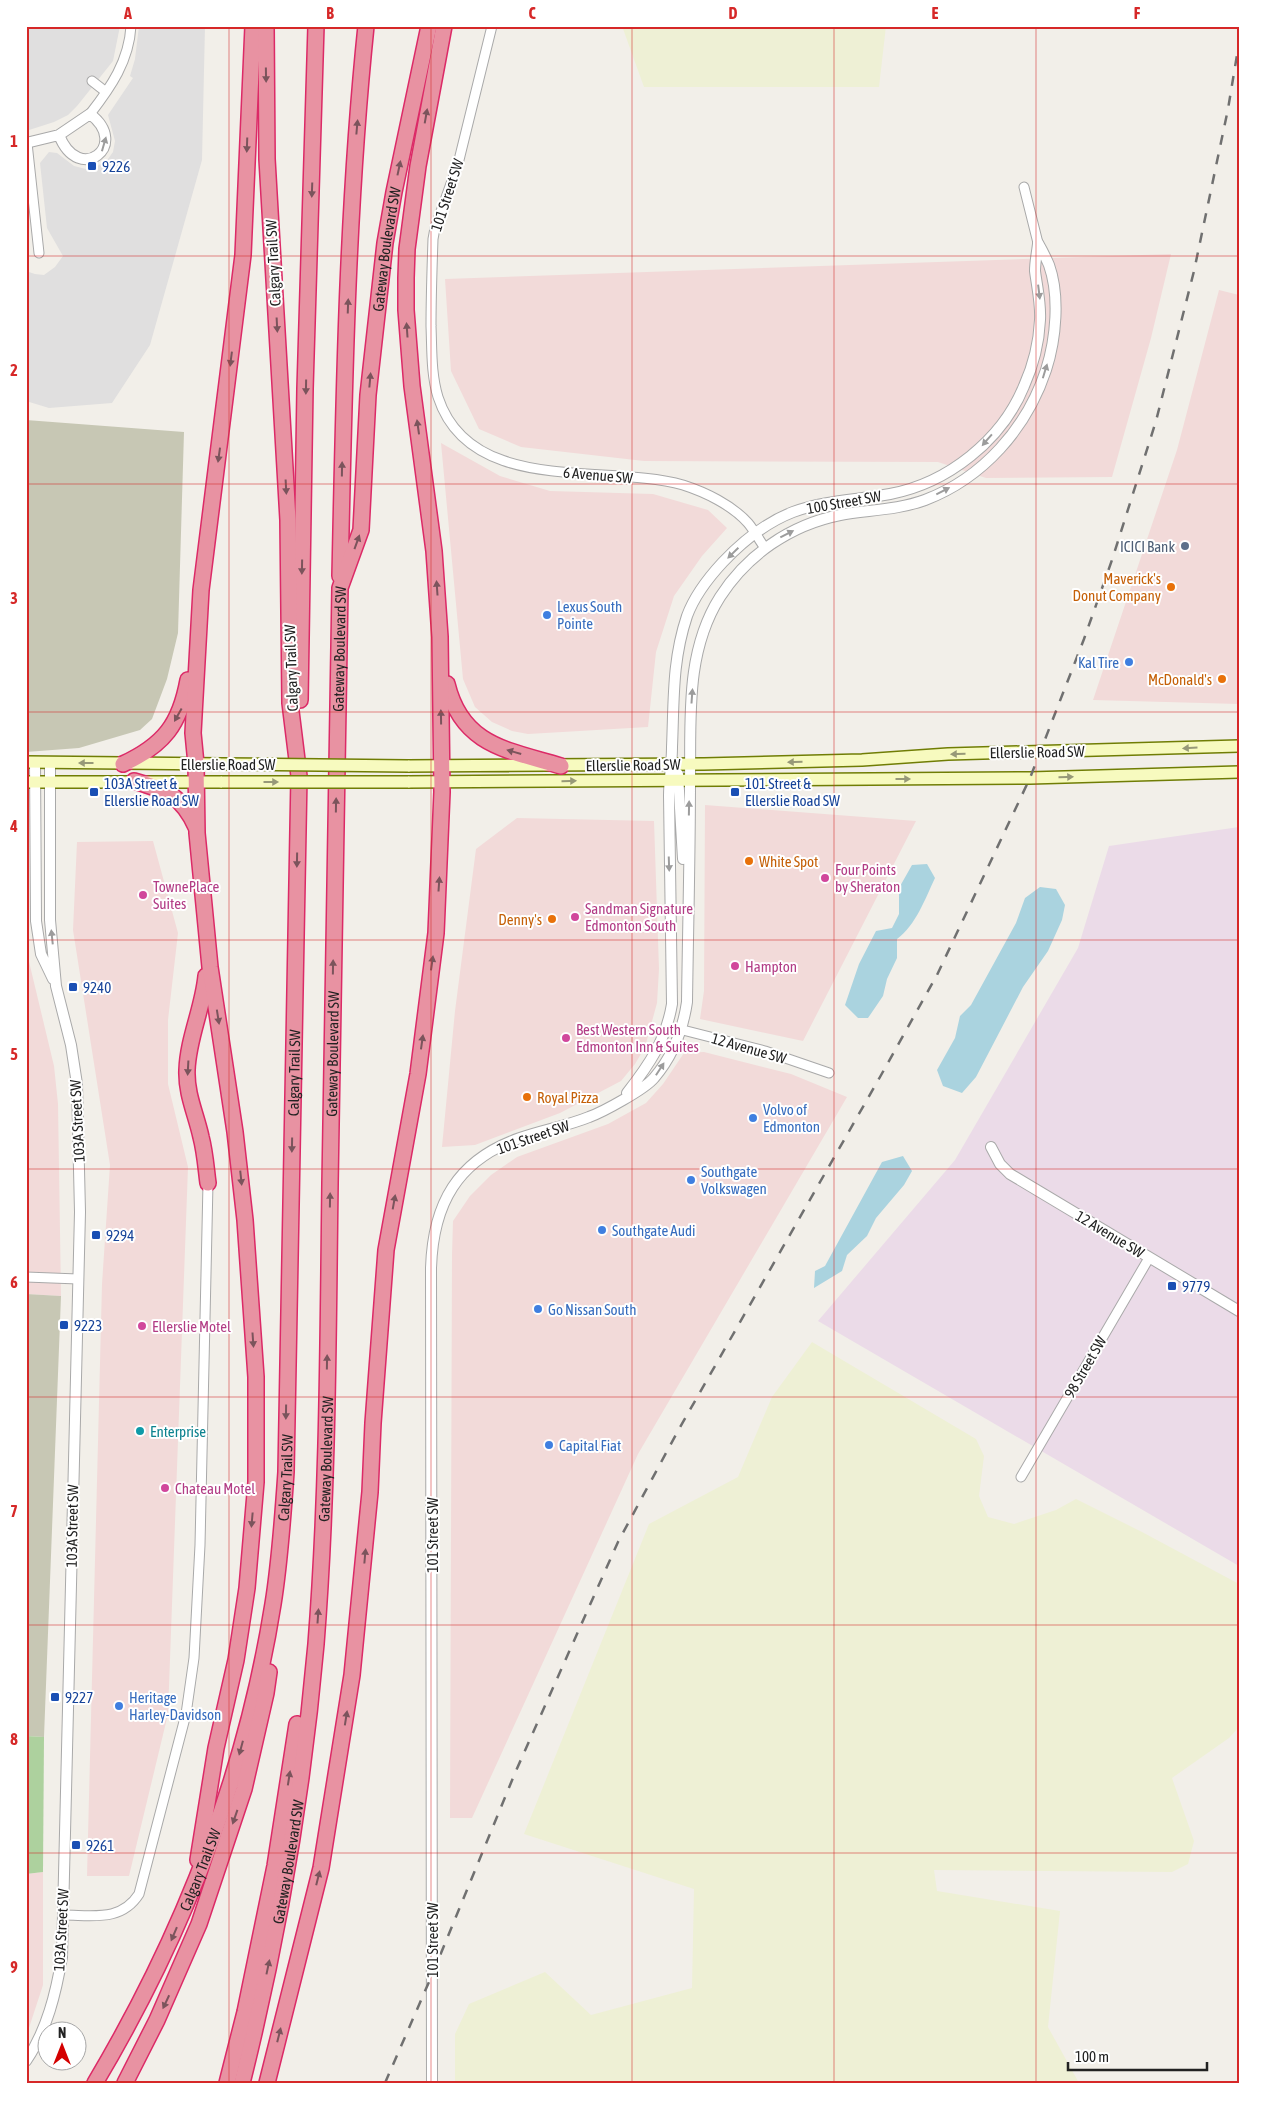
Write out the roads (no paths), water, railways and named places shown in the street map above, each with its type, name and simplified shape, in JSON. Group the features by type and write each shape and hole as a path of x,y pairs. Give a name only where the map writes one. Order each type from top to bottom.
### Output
{"highway":[{"path":"123,764 148,750 164,736 178,717 184,701 199,617 243,255 251,46 254,26"},
{"name":"Calgary Trail SW","path":"95,2083 149,1987 193,1891 219,1821 247,1726 273,1604 282,1528 286,1472 299,776 290,703 288,520 267,159 266,26"},
{"path":"299,776 306,389 316,26"},
{"path":"340,588 342,453 354,165 366,26"},
{"name":"Gateway Boulevard SW","path":"242,2083 256,2026 286,1875 303,1763 316,1644 325,1471 340,588 361,530 368,395 385,243 394,192 430,26"},
{"path":"444,26 418,166 407,248 406,310 411,377 434,551 445,678 451,701 458,716 478,736 503,749 561,766"},
{"path":"193,1891 216,1748 236,1660 247,1588 256,1482 257,1428 256,1377 241,1175 208,952 197,833 197,781 193,733 199,617"},
{"path":"267,2083 320,1868 352,1675 366,1548 376,1366 386,1250 418,1074 436,932 440,872 442,782 440,637"},
{"path":"134,781 161,789 178,799 187,808 197,833"},
{"path":"208,952 203,1000 190,1048 187,1069 190,1099 201,1136 208,1183"},
{"path":"125,2083 179,1974 199,1924 244,1789 266,1693 280,1606 282,1528"},
{"path":"227,2083 245,2012 275,1866 304,1679 316,1644"}],"main road":[{"name":"Ellerslie Road SW","path":"30,763 561,766 862,760 948,754 1239,746"},
{"name":"Ellerslie Road SW","path":"30,782 442,782 1030,778 1239,772"}],"street":[{"path":"39,253 27,143 59,134 90,114 116,78 125,58 131,26"},
{"name":"101 Street SW","path":"438,397 432,370 432,239 458,164 492,26"},
{"path":"92,81 106,92"},
{"path":"59,134 67,150 74,157 82,160 98,156 103,150 106,137 105,129 90,114"},
{"name":"100 Street SW","path":"679,780 690,764 693,680 700,642 719,599 736,576 765,548 789,533 824,519 896,508 924,500 962,481 1000,449 1023,419 1036,397 1051,352 1054,321 1054,288 1049,266 1038,243 1024,187"},
{"name":"100 Street SW","path":"672,764 673,682 676,654 688,613 715,571 735,550 755,534 785,516 837,500 890,494 924,484 967,459 989,439 1008,415 1023,388 1036,346 1040,320 1035,270 1038,243"},
{"name":"6 Avenue SW","path":"438,397 446,418 461,434 479,450 498,460 537,469 638,478 682,485 712,497 726,506 748,523 765,548"},
{"name":"103A Street SW","path":"30,763 30,782 34,812 36,927 41,954 56,986"},
{"name":"103A Street SW","path":"26,2061 43,2029 55,1992 62,1957 80,1212 78,1103 71,1045 56,986 50,908 50,763"},
{"path":"672,764 678,773 679,780"},
{"name":"101 Street SW","path":"432,2083 431,1268 435,1228 439,1214 452,1187 482,1157 518,1138 590,1117 622,1100 653,1080 667,1058 681,1029 687,1002 688,885 681,836 679,780"},
{"name":"101 Street SW","path":"622,1100 653,1058 667,1026 673,995 669,861 679,780"},
{"path":"26,795 34,812"},
{"name":"12 Avenue SW","path":"667,1026 765,1052 829,1072"},
{"name":"12 Avenue SW","path":"991,1147 1000,1164 1010,1174 1239,1311"},
{"path":"63,1915 109,1915 124,1911 133,1904 139,1894 186,1714 194,1658 200,1545 208,1183"},
{"name":"98 Street SW","path":"1022,1477 1149,1258"},
{"path":"26,1277 78,1279"}],"water":[{"path":"927,864 935,878 915,919 910,927 897,939 897,958 887,979 883,996 868,1018 858,1018 845,1005 859,964 876,931 892,928 899,914 899,888 912,865"},
{"path":"1040,887 1056,889 1065,905 1062,920 1048,951 1023,987 976,1077 962,1093 943,1086 937,1070 955,1038 960,1016 971,1005 1016,923 1025,898"},
{"path":"903,1156 912,1171 904,1185 876,1218 867,1236 847,1255 842,1271 814,1288 815,1271 825,1266 882,1162"}],"railway":[{"path":"385,2083 432,1975 515,1773 618,1542 679,1429 937,975 1030,778 1084,639 1112,560 1156,421 1194,271 1228,109 1239,43"}],"place":[{"name":"9226","path":"92,166"},
{"name":"ICICI Bank","path":"1185,546"},
{"name":"Maverick's Donut Company","path":"1171,587"},
{"name":"Lexus South Pointe","path":"547,615"},
{"name":"Kal Tire","path":"1129,662"},
{"name":"McDonald's","path":"1222,679"},
{"name":"103A Street & Ellerslie Road SW","path":"94,792"},
{"name":"101 Street & Ellerslie Road SW","path":"735,792"},
{"name":"White Spot","path":"749,861"},
{"name":"Four Points by Sheraton","path":"825,878"},
{"name":"TownePlace Suites","path":"143,895"},
{"name":"Sandman Signature Edmonton South","path":"575,917"},
{"name":"Denny's","path":"552,919"},
{"name":"Hampton","path":"735,966"},
{"name":"9240","path":"73,987"},
{"name":"Best Western South Edmonton Inn & Suites","path":"566,1038"},
{"name":"Royal Pizza","path":"527,1097"},
{"name":"Volvo of Edmonton","path":"753,1118"},
{"name":"Southgate Volkswagen","path":"691,1180"},
{"name":"Southgate Audi","path":"602,1230"},
{"name":"9294","path":"96,1235"},
{"name":"9779","path":"1172,1286"},
{"name":"Go Nissan South","path":"538,1309"},
{"name":"9223","path":"64,1325"},
{"name":"Ellerslie Motel","path":"142,1326"},
{"name":"Enterprise","path":"140,1431"},
{"name":"Capital Fiat","path":"549,1445"},
{"name":"Chateau Motel","path":"165,1488"},
{"name":"9227","path":"55,1697"},
{"name":"Heritage Harley-Davidson","path":"119,1706"},
{"name":"9261","path":"76,1845"}]}
